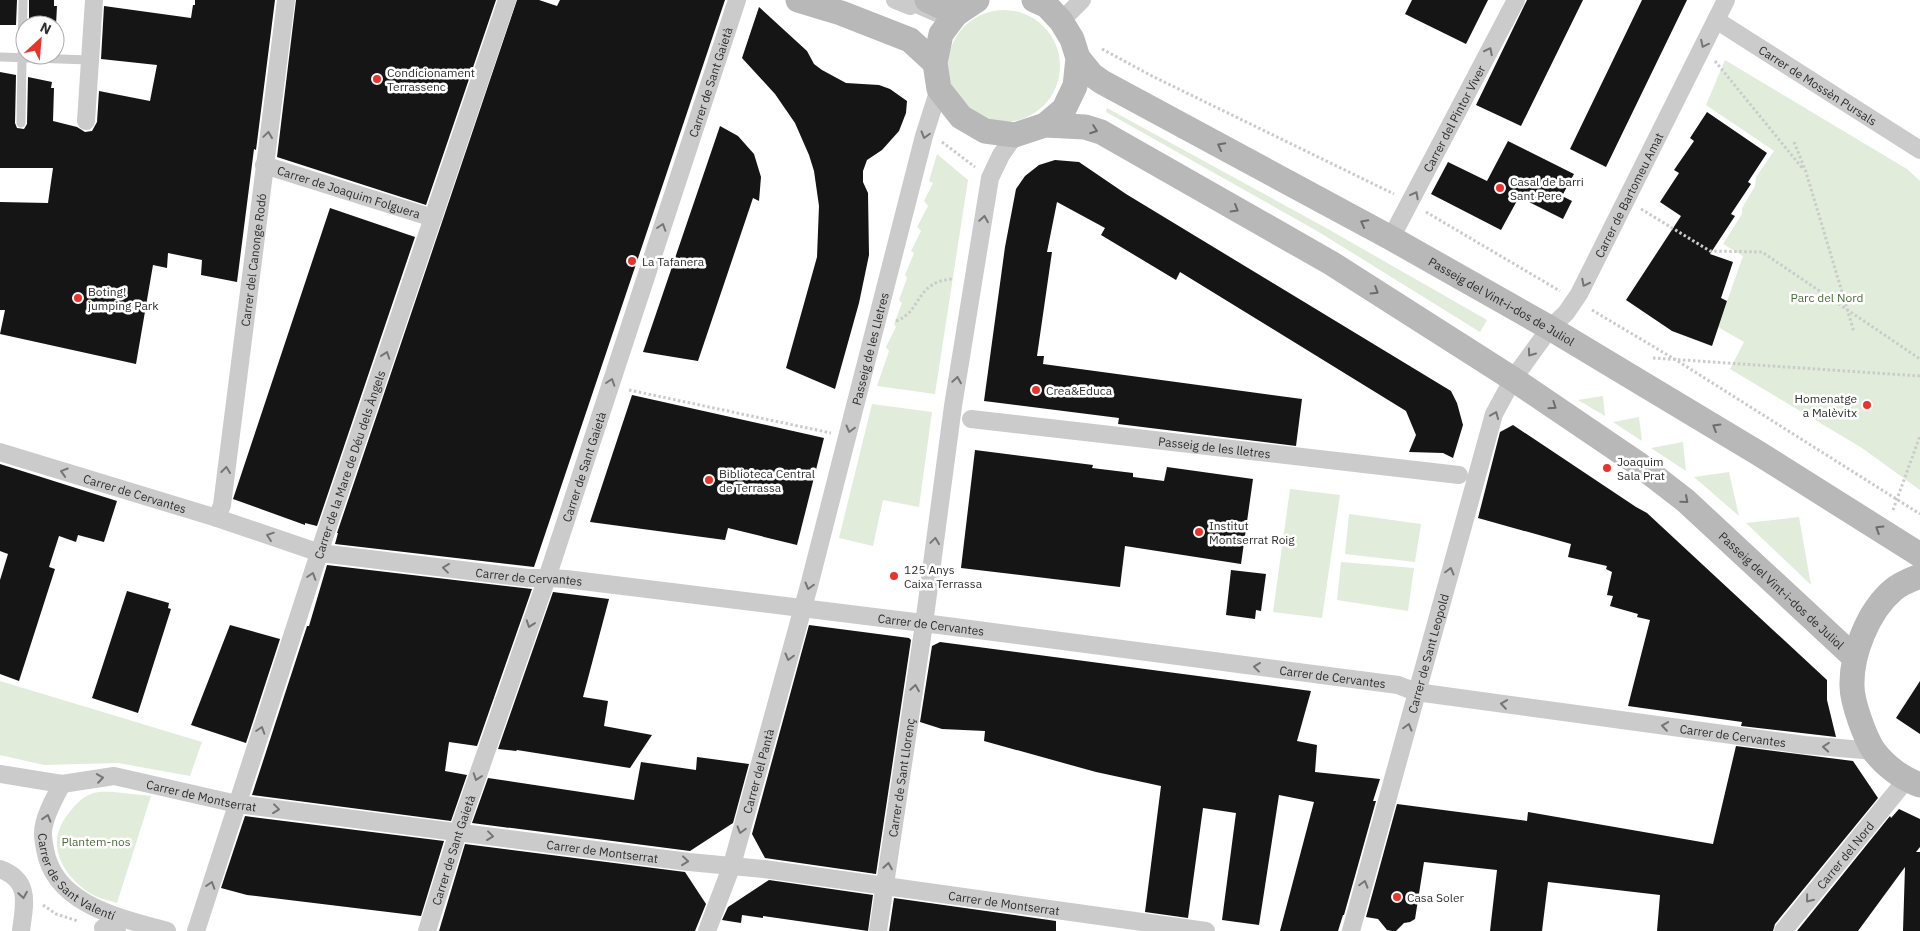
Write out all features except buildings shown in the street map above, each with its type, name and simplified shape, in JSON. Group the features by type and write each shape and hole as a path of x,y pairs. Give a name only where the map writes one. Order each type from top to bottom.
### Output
{"street":[{"path":"86,121 94,0"},
{"name":"Carrer del Canonge Rodó","path":"217,518 222,505 286,0"},
{"name":"Carrer de la Mare de Déu dels Àngels","path":"196,931 320,553 507,0"},
{"name":"Carrer de Sant Gaietà","path":"427,931 458,832 546,578 736,0"},
{"path":"798,0 841,13 910,40 935,63"},
{"path":"823,0 881,20 921,38 930,39 941,16 912,2 910,6 895,0"},
{"path":"927,0 956,14"},
{"path":"977,0 956,14 941,34 935,63 938,89 961,117 985,131 1015,135 1045,125 1064,108 1075,86 1087,52 1072,39 1061,21 1047,6 1034,0"},
{"path":"1061,21 1082,0"},
{"name":"Carrer del Pintor Viver","path":"1392,238 1516,0"},
{"name":"Carrer de Bartomeu Amat","path":"1513,379 1550,328 1566,313 1575,300 1726,0"},
{"name":"Carrer de Mossèn Pursals","path":"1716,20 1920,150"},
{"name":"Passeig del Vint-i-dos de Juliol","path":"1087,52 1092,76 1392,238 1550,328 1758,453 1920,555"},
{"name":"Passeig de les Lletres","path":"802,610 924,136 938,89"},
{"name":"Passeig del Vint-i-dos de Juliol","path":"1045,125 1085,127 1101,132 1330,263 1513,379 1663,481 1854,657"},
{"path":"924,624 953,406 990,178 1001,155 1015,135"},
{"name":"Carrer de Joaquim Folguera","path":"264,165 433,218"},
{"name":"Carrer de Sant Leopold","path":"1351,931 1494,414 1513,379"},
{"name":"Passeig de les lletres","path":"971,419 1459,475"},
{"name":"Carrer de Cervantes","path":"0,452 217,518 320,553 528,578 546,578 924,624 1398,685 1416,692 1805,745 1874,751"},
{"path":"1913,782 1874,751 1856,709 1852,687 1854,657 1872,615 1892,590 1904,582 1920,576"},
{"name":"Carrer del Pantà","path":"707,931 732,865 802,610"},
{"name":"Carrer de Sant Llorenç","path":"878,931 924,624"},
{"name":"Carrer de Montserrat","path":"0,774 62,784 114,776 237,804 689,862 732,865 1206,931"},
{"name":"Carrer del Nord","path":"1784,931 1913,782"},
{"name":"Carrer de Sant Valentí","path":"62,784 51,805 42,833 47,862 61,885 87,904 121,918 168,931"},
{"path":"0,869 20,883 25,895 21,931"}],"lane":[{"path":"23,0 23,15"},
{"path":"0,57 15,58"},
{"path":"65,59 90,60"},
{"path":"21,123 22,65"}],"path":[{"path":"1087,52 1152,76 1410,203 1676,360 1898,498 1920,514"},
{"path":"1715,61 1806,172"},
{"path":"1794,142 1806,172 1854,332"},
{"path":"1641,209 1710,251 1762,252 1920,359"},
{"path":"895,322 907,315 927,288 945,280 953,280"},
{"path":"1653,358 1920,376"},
{"path":"627,390 836,434"},
{"path":"1893,510 1920,436"},
{"path":"25,895 56,914 110,929"}],"green space":[{"path":"1004,10 1025,14 1043,27 1056,45 1060,66 1056,87 1043,105 1025,118 1004,122 983,118 965,105 952,87 948,66 952,45 965,27 983,14"},
{"name":"Parc del Nord","path":"1725,60 1907,169 1920,181 1920,490 1862,448 1730,369 1744,342 1718,327 1743,256 1723,244 1742,214 1742,208 1755,186 1756,177 1774,151 1706,105"},
{"path":"1107,108 1328,229 1487,320 1480,332 1317,231 1106,112"},
{"path":"937,154 968,180 935,394 877,386 889,351 886,347 896,327 894,324 902,303 899,300 907,278 905,275 914,253 911,251 921,231 917,227 928,206 924,201 933,183 929,181"},
{"path":"1603,396 1605,416 1578,400"},
{"path":"872,404 932,412 919,507 883,500 873,546 839,538"},
{"path":"1639,417 1642,441 1613,422"},
{"path":"1683,442 1686,471 1651,448"},
{"path":"1729,472 1739,516 1694,477"},
{"path":"1290,489 1340,495 1322,618 1273,612"},
{"path":"1349,514 1421,524 1415,562 1345,554"},
{"path":"1799,517 1811,585 1746,523"},
{"path":"1341,562 1414,568 1408,611 1337,600"},
{"path":"0,681 202,742 190,776 118,763 44,765 0,755"},
{"name":"Plantem-nos","path":"114,792 151,796 117,903 95,896 78,884 64,867 59,857 57,846 61,825 78,802 93,793"}],"place":[{"name":"Condicionament Terrassenc","path":"377,79"},
{"name":"Casal de barri Sant Pere","path":"1500,188"},
{"name":"La Tafanera","path":"632,261"},
{"name":"Boting! jumping Park","path":"78,298"},
{"name":"Crea&Educa","path":"1036,390"},
{"name":"Homenatge a Malèvitx","path":"1867,405"},
{"name":"Joaquim Sala Prat","path":"1607,468"},
{"name":"Biblioteca Central de Terrassa","path":"709,480"},
{"name":"Institut Montserrat Roig","path":"1199,532"},
{"name":"125 Anys Caixa Terrassa","path":"894,576"},
{"name":"Casa Soler","path":"1397,897"}]}
